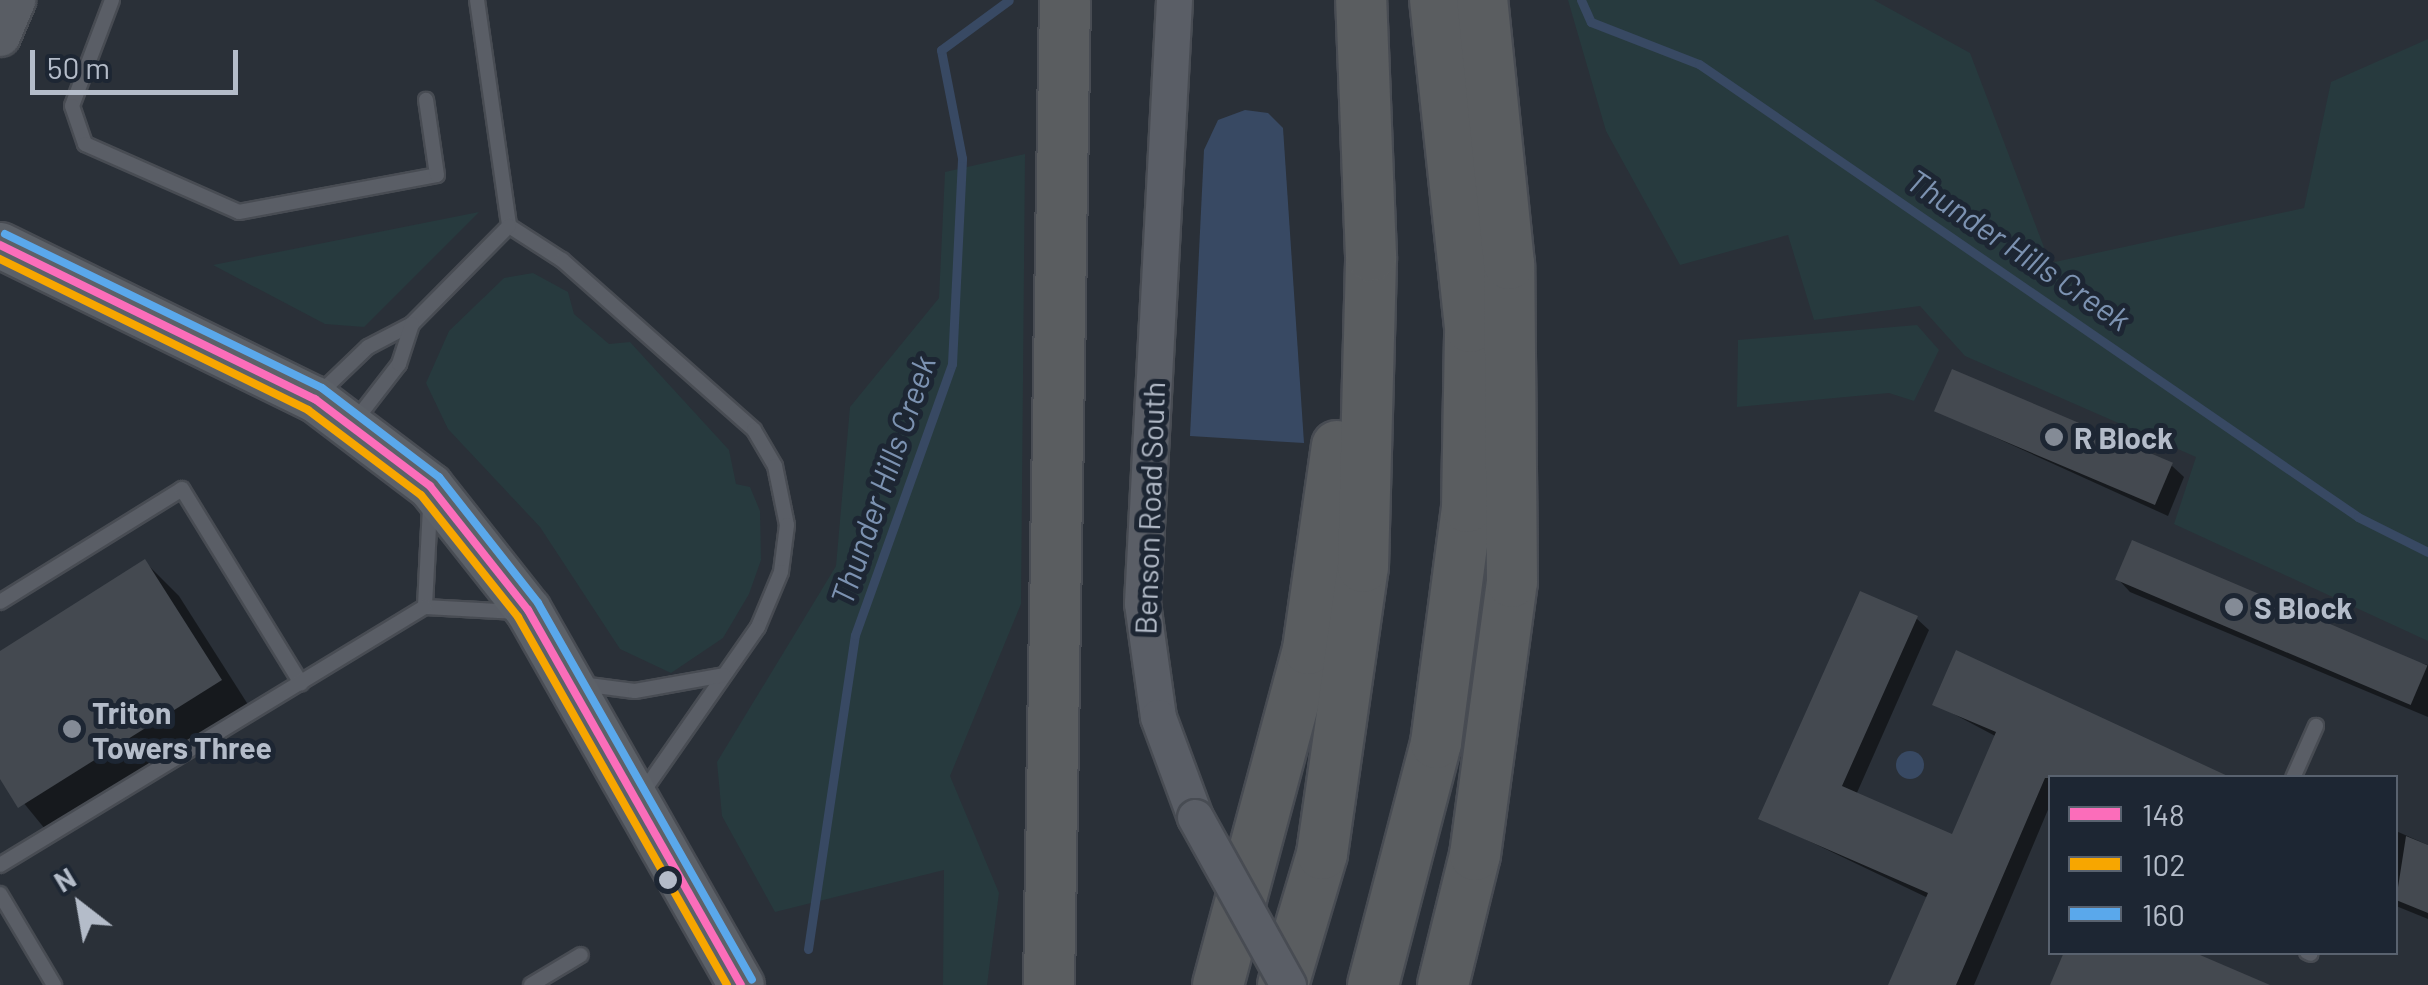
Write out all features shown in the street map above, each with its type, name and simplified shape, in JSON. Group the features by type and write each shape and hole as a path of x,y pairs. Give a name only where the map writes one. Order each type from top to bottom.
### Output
{"highway":[{"path":"1049,985 1065,0"},
{"path":"1374,985 1408,870 1443,704 1468,507 1470,326 1435,0"},
{"path":"1443,985 1475,856 1512,582 1509,264 1482,0"},
{"path":"1218,985 1268,814 1327,546 1343,160 1362,6"},
{"path":"1285,985 1322,854 1362,567 1371,256 1362,6"},
{"path":"1398,985 1408,870"}],"main road":[{"path":"0,36 15,0"},
{"path":"4,249 315,399 430,486 528,610 742,985"}],"street":[{"name":"Benson Road South","path":"1174,0 1142,603 1158,717 1196,817 1285,985"}],"lane":[{"path":"112,0 72,106 85,144 239,212 437,175 426,100"},
{"path":"477,0 509,226 562,260 754,430 775,466 788,525 781,572 724,675 636,800"},
{"path":"315,399 368,347 412,324 509,226"},
{"path":"352,425 399,364 412,324"},
{"path":"425,607 430,486"},
{"path":"0,602 182,489 301,683"},
{"path":"0,864 425,607 528,610"},
{"path":"569,682 634,691 724,675"},
{"path":"2294,775 2316,726"},
{"path":"0,894 54,985"},
{"path":"531,985 581,955"}],"green space":[{"path":"1568,0 1874,0 1970,53 2050,263 2304,208 2331,82 2428,39 2428,641 2174,524 2196,457 1965,356 1920,306 1814,320 1788,235 1680,265 1606,131"},
{"path":"1025,154 1021,604 950,776 999,893 987,985 943,985 944,870 775,912 722,816 717,762 836,566 850,407 939,298 945,172"},
{"path":"479,212 364,327 325,324 213,265"},
{"path":"533,273 568,292 574,314 609,344 630,342 729,450 736,484 750,487 760,511 761,560 749,594 723,638 671,673 620,649 540,527 448,429 426,383 449,331 504,278"},
{"path":"1917,325 1939,350 1914,401 1889,393 1737,407 1738,340"}],"water":[{"path":"1245,110 1268,113 1283,128 1304,443 1190,436 1204,150 1218,120"},
{"path":"1910,751 1920,755 1924,765 1920,775 1910,779 1900,775 1896,765 1900,755"}],"building":[{"name":"R Block","path":"1952,369 2173,463 2155,505 1934,411"},
{"name":"S Block","path":"2132,540 2427,665 2411,705 2115,580"},
{"name":"Triton Towers Three","path":"145,559 222,680 18,808 0,779 0,651"},
{"path":"1860,591 1918,616 1842,786 1952,834 1996,732 1932,705 1956,650 2226,775 2048,775 1956,985 1888,985 1928,893 1758,819"},
{"path":"2406,836 2428,845 2428,913 2398,901"},
{"path":"2063,955 2200,955 2270,985 2050,985"}],"waterway":[{"name":"Thunder Hills Creek","path":"808,949 855,635 952,364 962,158 941,50 1009,0"},
{"name":"Thunder Hills Creek","path":"1581,0 1591,22 1699,64 2358,517 2428,552"}],"transit line":[{"name":"160","path":"5,234 322,388 439,477 538,603 752,979"},
{"name":"148","path":"0,245 315,399 430,486 528,610 741,985"},
{"name":"102","path":"0,259 308,410 421,495 518,617 727,985"}],"place":[{"name":"R Block","path":"2054,437"},
{"name":"S Block","path":"2234,607"},
{"name":"Triton Towers Three","path":"72,729"}]}
